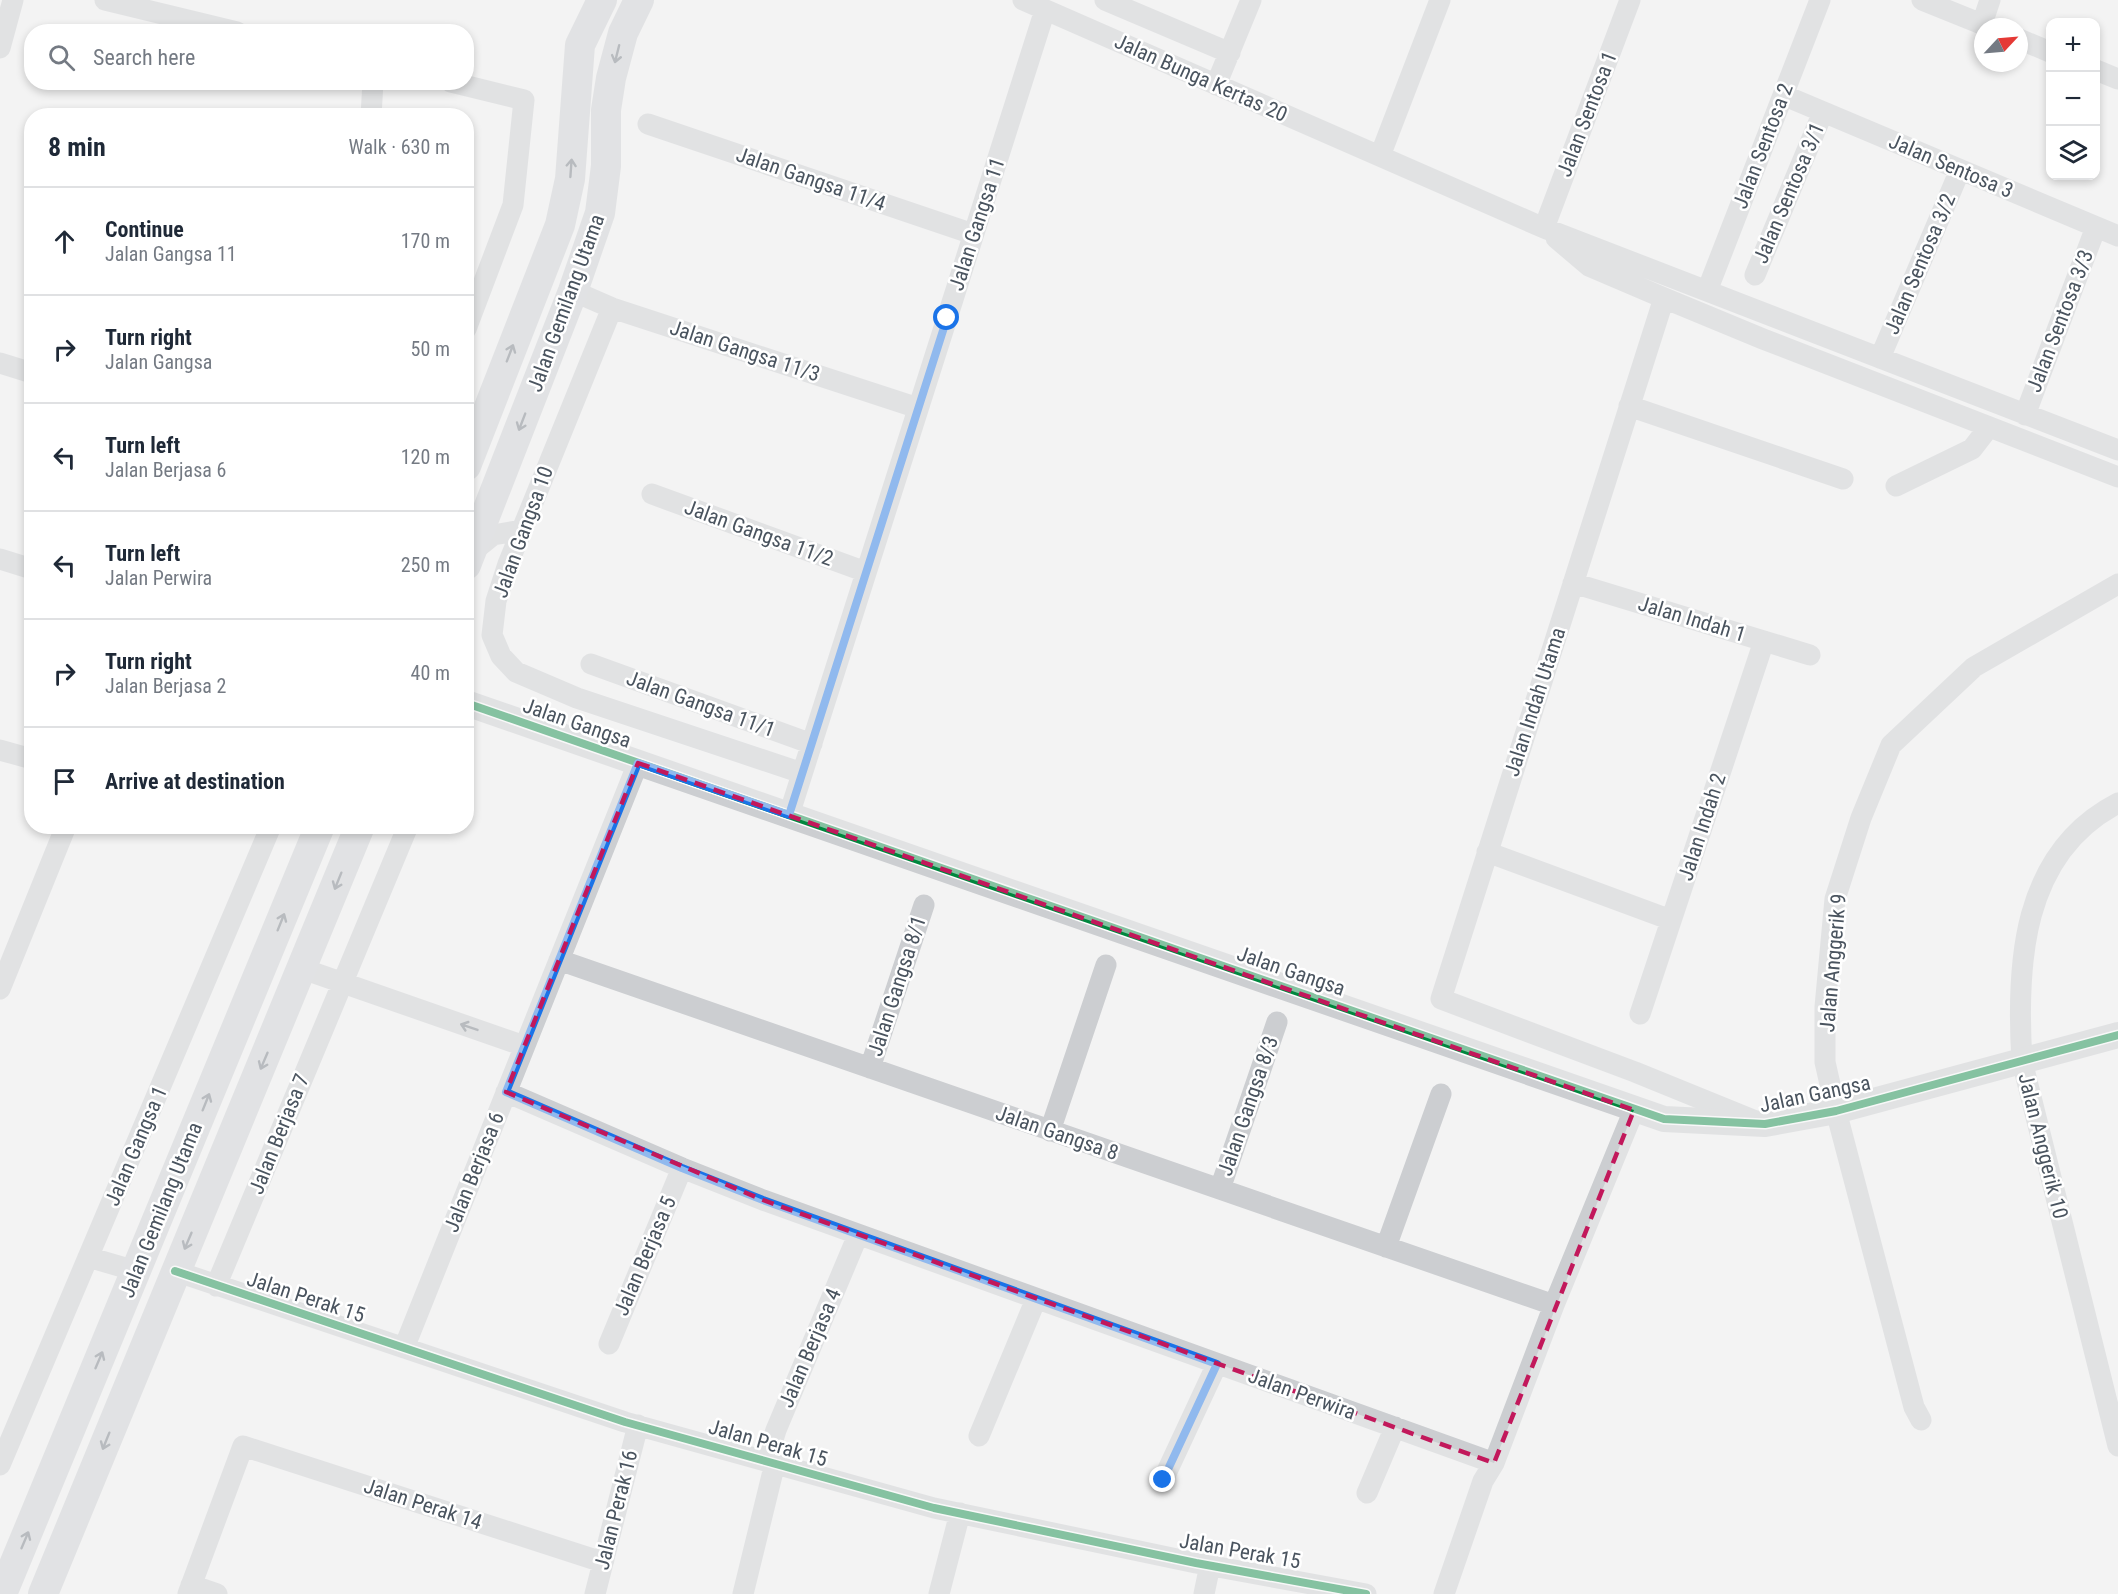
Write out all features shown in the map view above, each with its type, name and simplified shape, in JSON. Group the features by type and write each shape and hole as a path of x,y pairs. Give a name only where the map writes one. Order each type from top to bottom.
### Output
{"main road":[{"name":"Jalan Gemilang Utama","path":"474,445 560,225 570,179 580,45 602,0"},
{"name":"Jalan Gemilang Utama","path":"474,544 573,291 600,213 606,166 606,110 611,78 623,33 639,0"},
{"name":"Jalan Gemilang Utama","path":"2,1594 317,834"},
{"name":"Jalan Gemilang Utama","path":"43,1594 357,834"}],"street":[{"path":"0,48 13,0"},
{"path":"105,0 204,24"},
{"name":"Jalan Bunga Kertas 20","path":"1023,0 1544,228"},
{"name":"Jalan Bunga Kertas 20","path":"1105,0 1230,53"},
{"path":"1216,85 1251,0"},
{"path":"1380,156 1440,0"},
{"name":"Jalan Sentosa 1","path":"1544,228 1630,0"},
{"name":"Jalan Sentosa 2","path":"1707,291 1820,0"},
{"path":"1922,0 1974,21"},
{"path":"1987,18 1990,0"},
{"name":"Jalan Gangsa 11","path":"789,815 1045,10"},
{"path":"2028,43 2046,50"},
{"path":"2100,72 2118,79"},
{"path":"474,88 524,100 513,205 474,308"},
{"path":"371,108 373,90"},
{"name":"Jalan Sentosa 3","path":"1783,95 2118,236"},
{"name":"Jalan Sentosa 3/1","path":"1755,274 1823,112"},
{"name":"Jalan Gangsa 11/4","path":"648,124 973,234"},
{"name":"Jalan Sentosa 3/2","path":"1880,358 1960,170"},
{"name":"Jalan Sentosa 3/3","path":"2025,414 2096,227"},
{"path":"1544,228 2118,450"},
{"path":"1544,228 1589,266 1763,339 2118,477"},
{"name":"Jalan Gangsa 11/3","path":"573,291 612,308 918,408"},
{"name":"Jalan Indah Utama","path":"1664,298 1441,999 1635,1072 1752,1120 1757,1125"},
{"name":"Jalan Gangsa 10","path":"612,308 522,530 496,601 492,635 501,656 516,672 577,698 802,773"},
{"path":"0,363 24,370"},
{"path":"1629,406 1843,479"},
{"path":"1896,486 1972,449 1989,427"},
{"name":"Jalan Gangsa 11/2","path":"652,494 866,572"},
{"path":"474,553 493,535 522,530"},
{"path":"0,559 24,566"},
{"name":"Jalan Indah 1","path":"1573,583 1810,655"},
{"name":"Jalan Anggerik 9","path":"1921,1420 1914,1407 1825,1062 1825,1007 1835,899 1861,818 1891,745 1974,667 2118,584"},
{"name":"Jalan Indah 2","path":"1640,1014 1764,641"},
{"name":"Jalan Gangsa 11/1","path":"591,664 812,744"},
{"name":"Jalan Gangsa","path":"474,707 1664,1119 1757,1125 1836,1111 2118,1035"},
{"path":"0,750 24,757"},
{"name":"Jalan Berjasa 6","path":"404,1348 638,763"},
{"name":"Jalan Anggerik 10","path":"2118,803 2082,827 2061,852 2041,888 2028,921 2018,1004 2022,1061 2118,1446"},
{"path":"0,989 8,950 62,834"},
{"name":"Jalan Gangsa 1","path":"0,1465 268,834"},
{"name":"Jalan Berjasa 7","path":"216,1286 405,834"},
{"path":"1487,852 1671,920"},
{"name":"Jalan Gangsa 8/1","path":"870,1068 924,904"},
{"name":"Jalan Gangsa 8","path":"559,960 1554,1305"},
{"path":"1050,1131 1106,965"},
{"path":"303,969 524,1046"},
{"name":"Jalan Gangsa 8/3","path":"1220,1190 1277,1022"},
{"name":"Jalan Perwira","path":"506,1092 682,1168 858,1235 1494,1463"},
{"path":"1386,1247 1441,1094"},
{"path":"1444,1594 1483,1481 1494,1463 1554,1305 1634,1110"},
{"name":"Jalan Berjasa 5","path":"609,1344 682,1168"},
{"name":"Jalan Berjasa 4","path":"743,1594 775,1464 771,1446 776,1430 858,1235"},
{"path":"88,1257 136,1271"},
{"name":"Jalan Perak 15","path":"175,1271 638,1425 775,1464 960,1513 1210,1565 1366,1594"},
{"path":"979,1436 1036,1299"},
{"path":"1163,1480 1217,1364"},
{"name":"Jalan Perak 16","path":"595,1594 638,1425"},
{"path":"1367,1493 1395,1427"},
{"name":"Jalan Perak 14","path":"189,1590 243,1446 596,1560 604,1560"},
{"path":"939,1594 960,1513"},
{"path":"1204,1594 1210,1565"},
{"path":"189,1590 217,1594"}],"highlighted area":[{"path":"638,763 1634,1110 1494,1463 763,1200 506,1092"}],"cycle path":[{"path":"474,706 1664,1119 1765,1124 1836,1111 2118,1035"},
{"path":"175,1271 625,1422 934,1508 1196,1563 1366,1594"}],"route":[{"path":"947,318 789,815 638,763 506,1092 682,1168 763,1200 1217,1364 1163,1480"}]}
